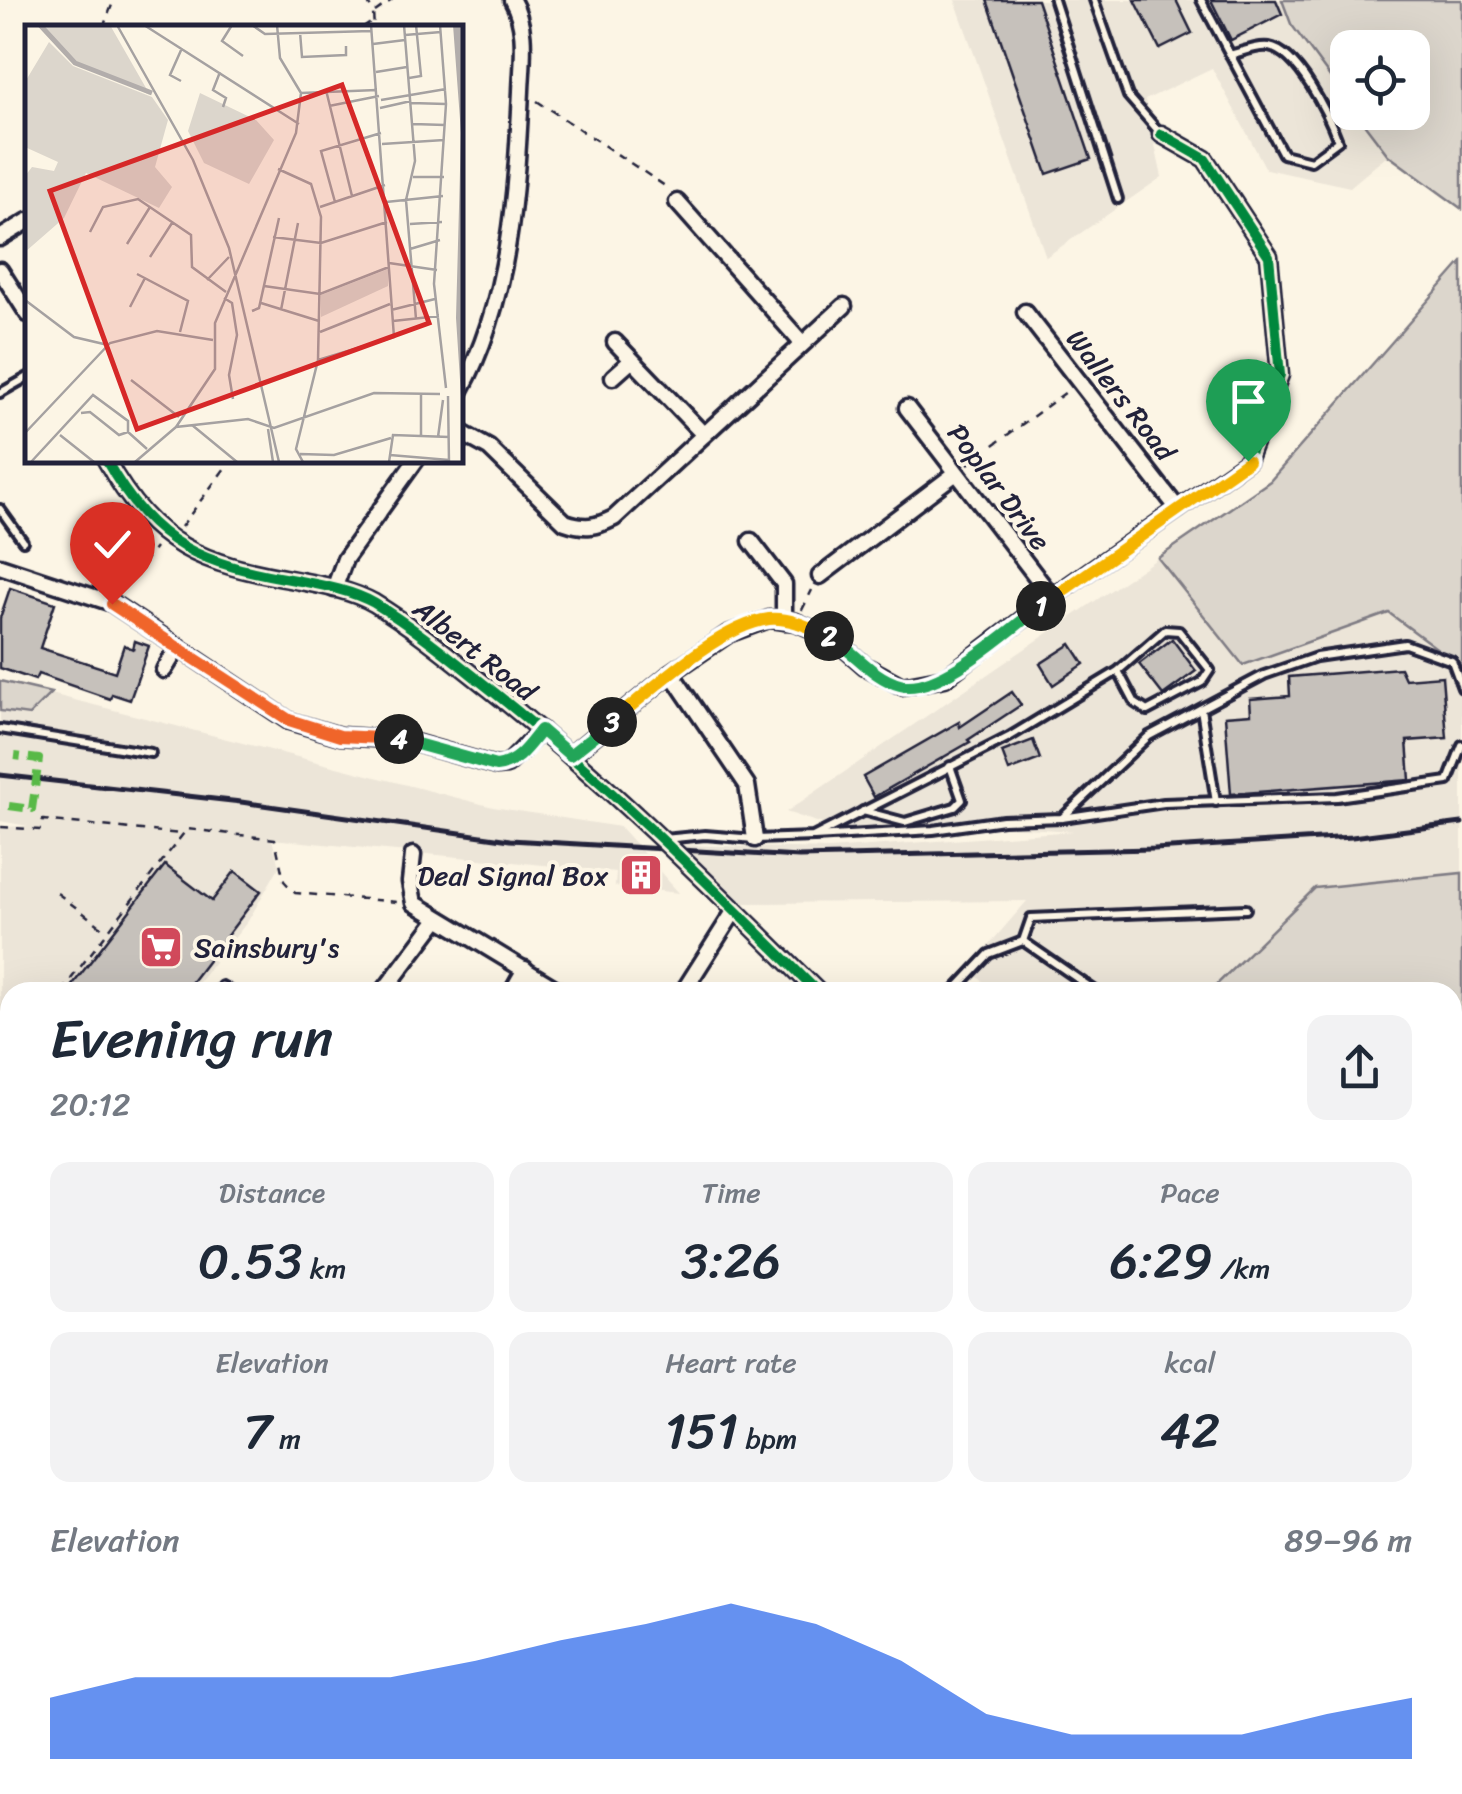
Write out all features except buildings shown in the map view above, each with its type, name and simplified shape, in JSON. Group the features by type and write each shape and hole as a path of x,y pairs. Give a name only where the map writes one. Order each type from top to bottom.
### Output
{"street":[{"path":"462,387 495,302 520,157 524,58 519,3"},
{"path":"570,755 672,673 728,634 769,619 790,621 834,638 865,666 902,686 945,678 1052,597 1248,461 1280,376 1269,256 1205,159 1161,134"},
{"path":"677,202 802,343"},
{"path":"0,238 25,223"},
{"path":"0,270 25,309"},
{"path":"462,433 490,448 565,522 580,528 595,527 614,518 844,306"},
{"name":"Wallers Road","path":"1026,312 1178,510"},
{"path":"615,342 704,436"},
{"path":"613,377 632,361"},
{"name":"Poplar Drive","path":"907,408 1052,597"},
{"name":"Albert Road","path":"107,462 130,497 168,538 213,563 364,597 390,613 570,755 808,982"},
{"path":"334,589 345,558 412,462"},
{"path":"820,576 956,472"},
{"path":"751,541 784,584 790,621"},
{"path":"0,566 112,604 289,720 313,730 340,736 404,740 496,766 507,765 522,754 541,730"},
{"path":"164,670 177,648"},
{"path":"672,673 747,785 754,839"},
{"path":"413,855 410,882 414,903 545,982"},
{"path":"689,982 735,910"},
{"path":"391,982 438,920"},
{"path":"517,982 524,969"}],"lane":[{"path":"1054,0 1118,199"},
{"path":"1094,0 1128,96 1161,134"},
{"path":"1201,0 1230,55 1284,154 1311,161 1338,141 1330,117 1287,52 1265,46 1230,55"},
{"path":"0,393 25,379"},
{"path":"0,509 23,541"},
{"path":"813,837 1008,736 1118,671 1165,630 1180,631 1210,670 1202,682 1147,711 1135,703 1118,671"},
{"path":"1062,818 1150,736 1264,675 1316,657 1405,644 1452,661 1462,688"},
{"path":"1200,709 1216,802"},
{"path":"0,729 151,754"},
{"path":"663,840 705,835 754,839 933,830 1003,820 1062,818 1164,803 1336,798 1448,782 1462,746"},
{"path":"863,812 905,822 955,807 962,800 950,766"},
{"path":"962,982 989,954 1022,942 1031,918 1246,909"},
{"path":"1022,942 1082,982"}],"path":[{"path":"104,25 114,0"},
{"path":"367,0 374,25"},
{"path":"373,13 392,0"},
{"path":"367,25 374,21"},
{"path":"521,90 668,188 677,202"},
{"path":"956,472 1080,382"},
{"path":"112,604 229,462"},
{"path":"790,621 820,576"},
{"path":"1,825 41,830 43,820 183,834"},
{"path":"69,982 187,830 276,839 284,881 295,894 414,903"},
{"path":"57,893 108,932"}],"shaded area":[{"path":"955,0 1282,0 1291,24 1330,77 1330,130 1369,130 1388,155 1350,187 1266,169 1212,68 1145,100 1162,177 1046,257"},
{"path":"1282,0 1462,0 1462,209 1388,155 1369,130 1430,130 1430,30 1330,30 1330,77 1291,24"},
{"path":"1462,262 1462,667 1389,613 1243,665 1158,558 1270,481"},
{"path":"1158,558 1243,665 1389,613 1462,667 1462,873 1315,888 1219,982 984,982 968,969 1027,901 739,903 674,845 829,849 1074,831 930,822 841,830 786,812"},
{"path":"0,681 493,807 620,827 679,893 615,886 616,872 272,839 279,867 248,921 199,982 0,982 0,827 28,826 0,821"},
{"path":"0,681 51,693 29,715 0,711"},
{"path":"1462,873 1462,982 1219,982 1315,888"}],"railway":[{"path":"0,775 241,802 510,840 799,857 1154,849 1352,837 1462,823"}],"marked path":[{"path":"9,806 32,809 39,759 15,756"}],"cycle path":[{"path":"571,755 671,673 728,634 769,619 796,622 834,639 865,666 902,686 945,678 1052,597 1247,461 1280,375 1269,256 1205,159 1161,134"},
{"path":"107,462 143,513 184,547 233,567 356,595 419,633 533,724 617,798 808,982"}],"place":[{"name":"Deal Signal Box","path":"641,875"},
{"name":"Sainsbury's","path":"161,947"}],"route":[{"path":"112,604 289,720 313,730 340,736 404,740 496,766 507,765 522,754 541,730 570,755 672,673 728,634 769,619 796,622 834,638 865,666 902,686 945,678 1052,597 1248,461"}]}
